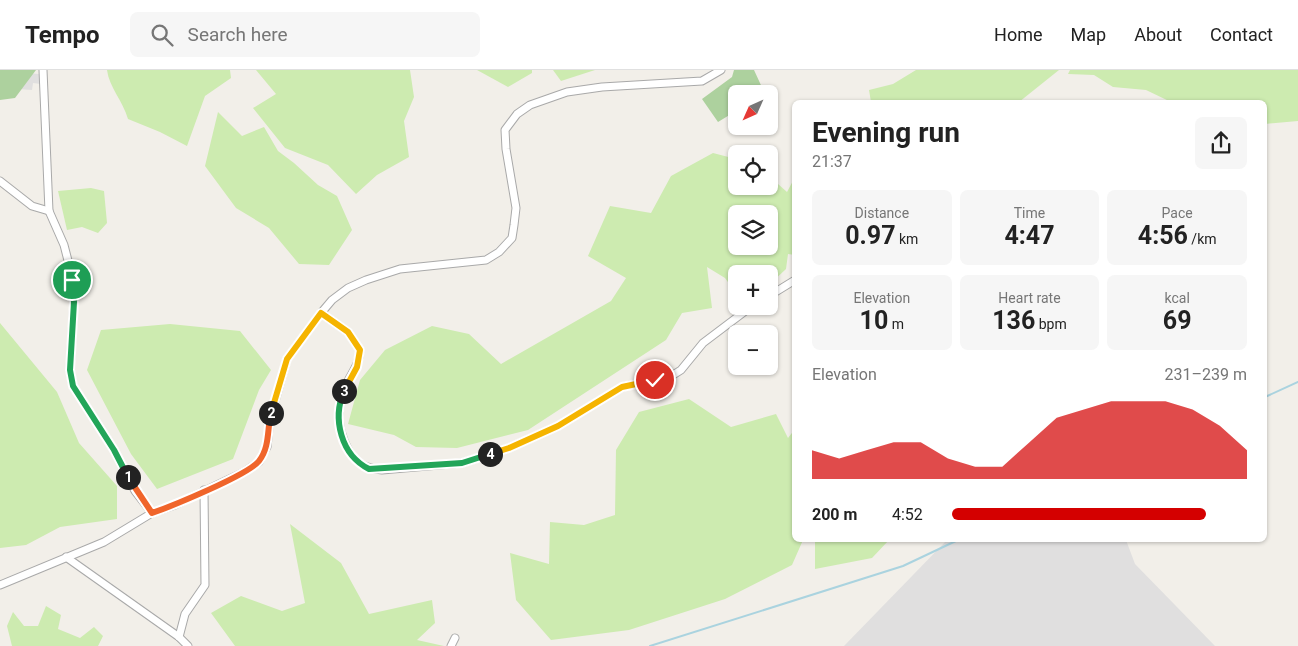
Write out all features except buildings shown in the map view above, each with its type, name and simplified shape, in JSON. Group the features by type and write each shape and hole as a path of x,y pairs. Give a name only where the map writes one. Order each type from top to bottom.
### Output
{"street":[{"path":"43,70 49,211 64,245 72,280 74,302 70,370 73,386 114,450 135,491 152,513"},
{"path":"0,586 104,542 152,513 175,505 244,472 259,462 267,447 270,419 277,386 287,359 332,300 348,288 400,269 486,260 499,252 512,238 516,208 506,149 505,130 517,114 530,105 567,92 602,87 702,82 721,70"},
{"path":"0,181 32,206 49,211"},
{"path":"778,290 792,282"},
{"path":"321,313 348,332 360,350 357,367 342,394 339,416 340,434 358,463 369,469 382,470 462,463 509,448 558,426 622,387 673,375 680,370 703,343 740,315"},
{"path":"179,637 186,614 205,585 204,490"},
{"path":"66,557 179,637 188,646"},
{"path":"451,646 455,638"}],"shaded area":[{"path":"13,72 39,74 41,84 33,83 32,90 17,89"},
{"path":"945,542 1127,542 1135,564 1215,646 844,646"}],"green space":[{"path":"0,70 36,70 15,98 0,100"},
{"path":"107,70 230,70 231,78 205,96 187,146 128,119 110,82"},
{"path":"256,70 410,70 414,97 404,121 409,157 377,175 356,194 328,165 285,148 253,108 276,94"},
{"path":"477,70 532,70 532,73 508,87"},
{"path":"553,70 595,70 561,81"},
{"path":"734,70 754,70 761,85 728,85 728,116 718,122 702,99 732,77"},
{"path":"916,70 1059,70 1022,100 871,100 869,90 893,84"},
{"path":"1070,70 1298,70 1298,121 1267,124 1267,100 1167,100 1146,90 1113,87 1094,75 1068,74"},
{"path":"218,112 242,136 264,127 278,151 318,185 337,196 352,230 329,265 299,264 269,228 236,208 205,166"},
{"path":"713,153 728,157 728,195 778,195 778,184 787,192 792,183 792,255 788,254 786,269 778,277 778,265 728,265 728,282 725,278 707,267 712,308 682,313 666,340 528,430 457,448 416,447 394,435 348,424 360,380 385,350 432,326 469,334 501,364 611,301 626,278 588,256 610,206 651,213 671,176"},
{"path":"91,188 104,191 107,223 98,233 82,227 67,230 58,191"},
{"path":"0,323 57,392 79,443 117,486 117,519 60,527 26,545 0,548"},
{"path":"170,324 240,331 271,370 259,390 233,459 157,489 131,454 87,370 101,330"},
{"path":"689,399 731,427 776,414 788,438 792,433 792,542 802,542 792,565 725,599 629,630 551,640 516,600 510,553 549,564 550,522 584,525 615,515 616,450 639,412"},
{"path":"290,524 341,563 369,614 432,600 435,623 417,640 444,646 235,646 211,613 241,596 282,611 305,603"},
{"path":"815,542 887,542 872,558 815,569"},
{"path":"46,606 61,615 58,629 80,638 94,627 103,636 98,646 12,646 7,626 13,612 24,626 38,626"}],"waterway":[{"path":"1267,396 1298,382"},
{"path":"650,646 903,566 954,542"}],"route":[{"path":"72,280 74,302 70,370 73,386 89,414 114,450 135,491 152,513 175,505 244,472 259,462 267,447 270,419 277,386 287,359 321,313 348,332 360,350 357,367 342,394 338,427 351,455 358,463 369,469 382,470 462,463 509,448 558,426 622,387 655,380"}]}
